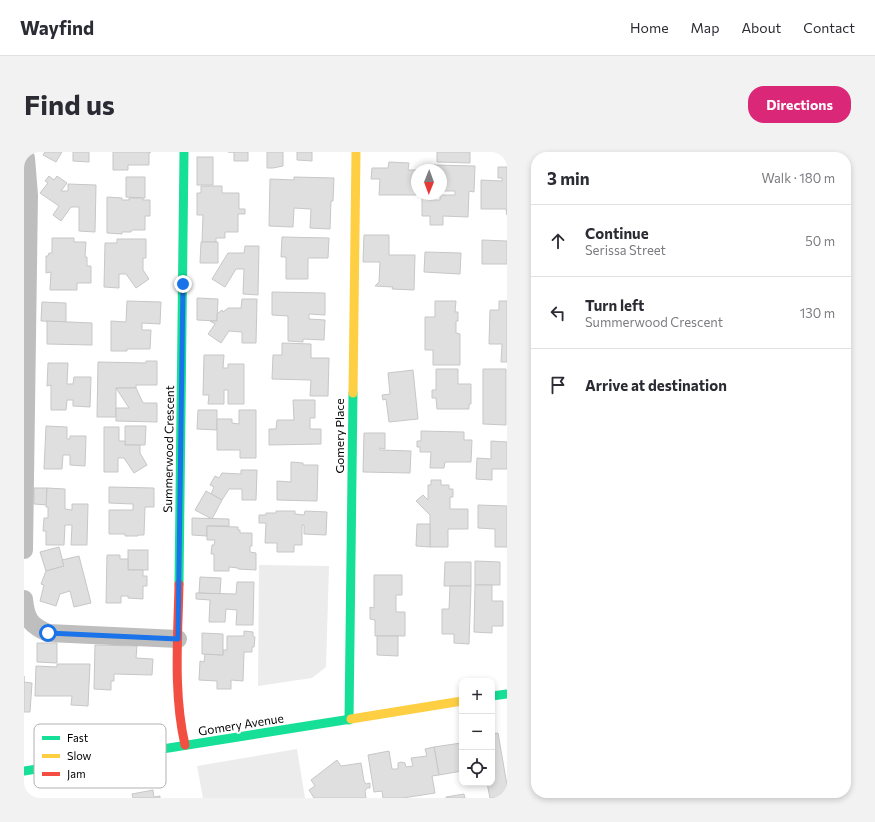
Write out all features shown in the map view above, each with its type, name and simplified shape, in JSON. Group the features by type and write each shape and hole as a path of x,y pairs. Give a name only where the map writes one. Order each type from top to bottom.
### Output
{"street":[{"name":"Summerwood Crescent","path":"184,152 178,639 179,713 185,745"},
{"name":"Gomery Place","path":"349,720 356,152"},
{"path":"24,153 26,158 29,196 24,550"},
{"path":"24,599 25,610 30,622 37,628 48,633 178,639"},
{"path":"495,696 507,694"},
{"name":"Gomery Avenue","path":"166,748 459,702"},
{"name":"Gomery Avenue","path":"24,771 34,769"}],"shaded area":[{"path":"259,565 329,566 326,667 312,678 258,686"},
{"path":"297,749 305,798 203,798 197,766"}],"building":[{"path":"45,152 62,152 56,162 43,155"},
{"path":"73,152 89,152 89,162 73,161"},
{"path":"113,152 151,152 149,153 149,165 128,165 128,170 113,170"},
{"path":"234,152 248,152 248,161 234,161"},
{"path":"267,152 283,152 283,166 267,168"},
{"path":"297,152 312,152 312,161 297,160"},
{"path":"437,152 470,152 470,163 437,162"},
{"path":"197,157 213,157 213,185 197,185"},
{"path":"389,162 409,163 408,170 411,170 411,195 379,195 380,179 371,179 372,168 388,168"},
{"path":"447,165 475,166 474,192 469,191 468,217 443,216 443,225 430,225 430,216 422,216 422,200 447,200 447,195 455,195 455,191 447,191"},
{"path":"498,167 507,167 507,215 506,209 481,209 481,180 502,181 502,178 498,178"},
{"path":"49,176 54,180 57,176 67,183 61,191 68,191 68,184 96,185 95,232 79,231 79,207 71,207 61,221 53,215 59,206 40,193 48,183 45,181"},
{"path":"126,177 145,177 145,198 126,197"},
{"path":"294,177 334,178 330,229 310,228 311,209 294,208 293,227 269,226 270,179 294,180"},
{"path":"201,186 222,186 222,193 239,193 239,209 245,209 245,214 238,214 238,232 225,232 225,238 216,238 216,242 202,242 203,215 197,215 197,193 201,193"},
{"path":"107,197 122,198 122,200 129,200 129,198 143,198 143,200 150,200 150,216 145,216 145,230 132,230 131,232 122,232 122,234 107,233"},
{"path":"364,235 389,235 389,255 415,255 414,290 392,289 393,287 375,286 379,282 380,262 363,262"},
{"path":"282,237 329,238 328,258 308,258 308,279 286,279 286,257 281,257"},
{"path":"52,238 74,238 74,242 86,242 85,257 87,257 87,266 91,266 91,283 77,283 77,290 50,290 51,272 46,273 46,256 48,256 49,253 52,253"},
{"path":"117,239 146,239 146,258 143,258 143,270 149,279 136,288 126,274 119,274 119,288 104,287 105,243 117,243"},
{"path":"482,240 507,241 507,264 482,264"},
{"path":"201,242 218,242 218,263 200,263"},
{"path":"245,246 259,246 258,295 243,294 244,269 236,269 225,287 212,279 228,253 244,253"},
{"path":"425,252 461,253 460,274 424,272"},
{"path":"272,292 325,293 325,315 309,314 309,319 325,320 324,340 303,339 303,342 288,341 288,316 272,315"},
{"path":"197,298 218,299 217,321 197,320"},
{"path":"242,299 257,299 256,343 242,343 242,332 229,331 221,343 208,334 215,324 210,321 217,321 217,314 222,310 223,312 228,308 241,308"},
{"path":"127,301 161,302 160,324 142,323 142,330 151,330 150,349 111,351 111,321 126,322"},
{"path":"435,301 456,301 455,312 458,312 458,321 456,321 456,333 460,334 460,365 433,365 433,350 425,350 425,317 435,317"},
{"path":"499,301 507,301 507,362 501,362 502,344 489,344 490,310 499,310"},
{"path":"42,302 66,303 66,322 41,321"},
{"path":"47,321 92,323 92,345 47,344"},
{"path":"282,343 311,344 311,358 329,358 328,396 310,396 311,380 272,379 273,355 282,355"},
{"path":"204,355 224,355 223,368 228,368 228,364 244,364 244,404 228,404 228,390 224,390 224,404 208,404 209,395 203,395"},
{"path":"146,361 157,361 157,385 136,385 136,388 116,388 116,417 97,417 98,362 146,363"},
{"path":"48,363 68,363 67,384 73,384 74,377 91,377 90,407 73,406 73,400 67,400 66,410 51,410 51,385 47,386"},
{"path":"436,369 458,369 458,384 471,384 471,404 469,404 469,409 437,409 436,398 432,398 432,390 436,390"},
{"path":"483,369 506,369 506,425 483,424"},
{"path":"413,370 418,419 389,422 386,399 383,400 382,395 390,394 388,373"},
{"path":"116,388 136,388 143,403 157,403 157,422 116,421 116,408 129,408"},
{"path":"293,400 315,400 315,418 310,418 310,429 321,429 321,444 269,445 269,429 276,429 277,420 294,420"},
{"path":"198,410 217,410 217,430 197,429"},
{"path":"239,410 256,410 256,458 240,458 240,450 217,450 217,419 232,419 232,423 239,424"},
{"path":"46,426 67,427 67,439 70,439 70,436 86,436 85,466 70,465 70,455 63,455 62,469 44,469"},
{"path":"125,426 146,426 145,445 125,445"},
{"path":"104,427 119,427 119,441 125,441 125,445 140,445 140,453 147,465 134,473 124,458 118,458 118,472 104,472"},
{"path":"421,431 464,432 464,440 472,440 471,462 445,462 444,468 430,468 431,452 420,452 420,447 417,447 417,441 421,441"},
{"path":"364,433 385,433 385,449 380,448 380,450 411,451 410,473 363,472"},
{"path":"491,441 507,442 507,469 492,469 492,480 476,479 477,458 491,459"},
{"path":"291,462 303,463 303,465 318,465 317,501 277,500 277,481 291,482"},
{"path":"241,470 257,470 256,500 242,500 242,489 229,489 222,500 211,494 214,487 210,485 215,476 219,478 222,473 241,474"},
{"path":"431,480 441,480 441,485 449,485 449,489 453,489 453,497 450,497 450,509 468,509 468,529 448,529 448,547 430,547 430,515 416,501 423,495 428,500 428,485 431,485"},
{"path":"109,487 154,488 154,507 145,507 144,535 125,536 125,534 109,534 109,510 133,510 133,504 109,503"},
{"path":"34,488 47,488 47,505 34,504"},
{"path":"47,488 65,489 65,509 72,510 72,504 88,504 87,545 71,545 72,525 65,525 64,545 46,545 46,531 43,531 44,518 48,518 48,507 46,507"},
{"path":"206,491 222,500 212,519 195,510"},
{"path":"478,505 507,506 507,547 495,547 495,529 478,528"},
{"path":"276,511 295,511 295,514 304,515 305,511 327,512 326,535 304,534 304,525 302,525 302,545 294,545 294,552 277,552 277,543 265,543 266,523 259,523 259,515 276,513"},
{"path":"192,518 229,519 229,526 207,526 207,536 192,535"},
{"path":"417,524 430,524 430,547 416,546"},
{"path":"207,526 238,527 240,533 252,533 252,546 250,546 250,552 256,553 256,570 229,567 229,571 214,571 214,554 211,554 212,545 214,545 215,540 207,540"},
{"path":"59,547 64,566 46,571 40,552"},
{"path":"128,550 148,550 148,570 128,570"},
{"path":"107,555 120,555 120,559 128,559 128,570 143,570 143,576 147,576 147,586 143,586 143,599 121,596 121,603 106,603"},
{"path":"79,556 91,603 74,607 70,591 60,594 56,606 40,601 44,585 41,584 46,571 64,566 62,560"},
{"path":"475,561 500,562 500,585 475,585"},
{"path":"445,562 471,562 471,586 444,586"},
{"path":"374,575 402,575 402,595 396,595 396,612 405,612 405,636 375,636 375,620 370,619 370,607 374,608"},
{"path":"200,577 221,578 220,594 199,593"},
{"path":"237,582 254,582 253,625 236,625 237,610 226,609 225,622 209,622 210,600 196,599 196,593 236,594"},
{"path":"475,585 492,585 492,601 503,601 503,626 492,626 492,633 474,632"},
{"path":"450,586 471,586 469,644 454,643 454,634 442,634 442,609 449,609"},
{"path":"244,631 253,632 253,636 255,637 252,652 244,652 243,681 231,680 231,689 217,689 217,681 199,680 200,661 204,662 205,654 223,655 223,650 227,650 227,636 244,636"},
{"path":"202,633 223,634 223,655 202,654"},
{"path":"377,636 398,636 398,656 377,655"},
{"path":"37,643 57,643 57,663 37,662"},
{"path":"95,645 137,646 136,658 153,659 152,675 114,674 114,681 111,681 111,690 94,689"},
{"path":"57,664 90,664 88,706 71,705 72,696 35,696 36,666 57,667"},
{"path":"24,682 32,683 30,712 24,712"},
{"path":"498,733 507,785 507,798 490,798 488,786 495,786 495,734"},
{"path":"459,743 459,772 439,775 434,747"},
{"path":"434,747 439,775 432,776 435,793 403,798 383,798 382,791 374,792 368,755 389,751 392,769 398,769 398,763 401,762 405,763 406,767 413,766 411,758 427,756 425,749"},
{"path":"337,760 341,766 361,763 364,781 366,784 370,783 370,788 367,788 365,791 366,798 314,798 309,790 315,786 311,780"},
{"path":"153,790 154,797 160,796 160,798 133,798 132,794"},
{"path":"464,794 465,798 446,798 446,797"}],"traffic: fast":[{"path":"179,584 184,152"},
{"path":"349,720 353,393"},
{"path":"495,696 507,694"},
{"path":"166,748 351,719"},
{"path":"24,771 34,769"}],"traffic: slow":[{"path":"353,393 356,152"},
{"path":"351,719 459,701"}],"traffic: jam":[{"path":"179,584 177,665 179,705 185,745"}],"route":[{"path":"48,633 178,639 183,284"}]}
